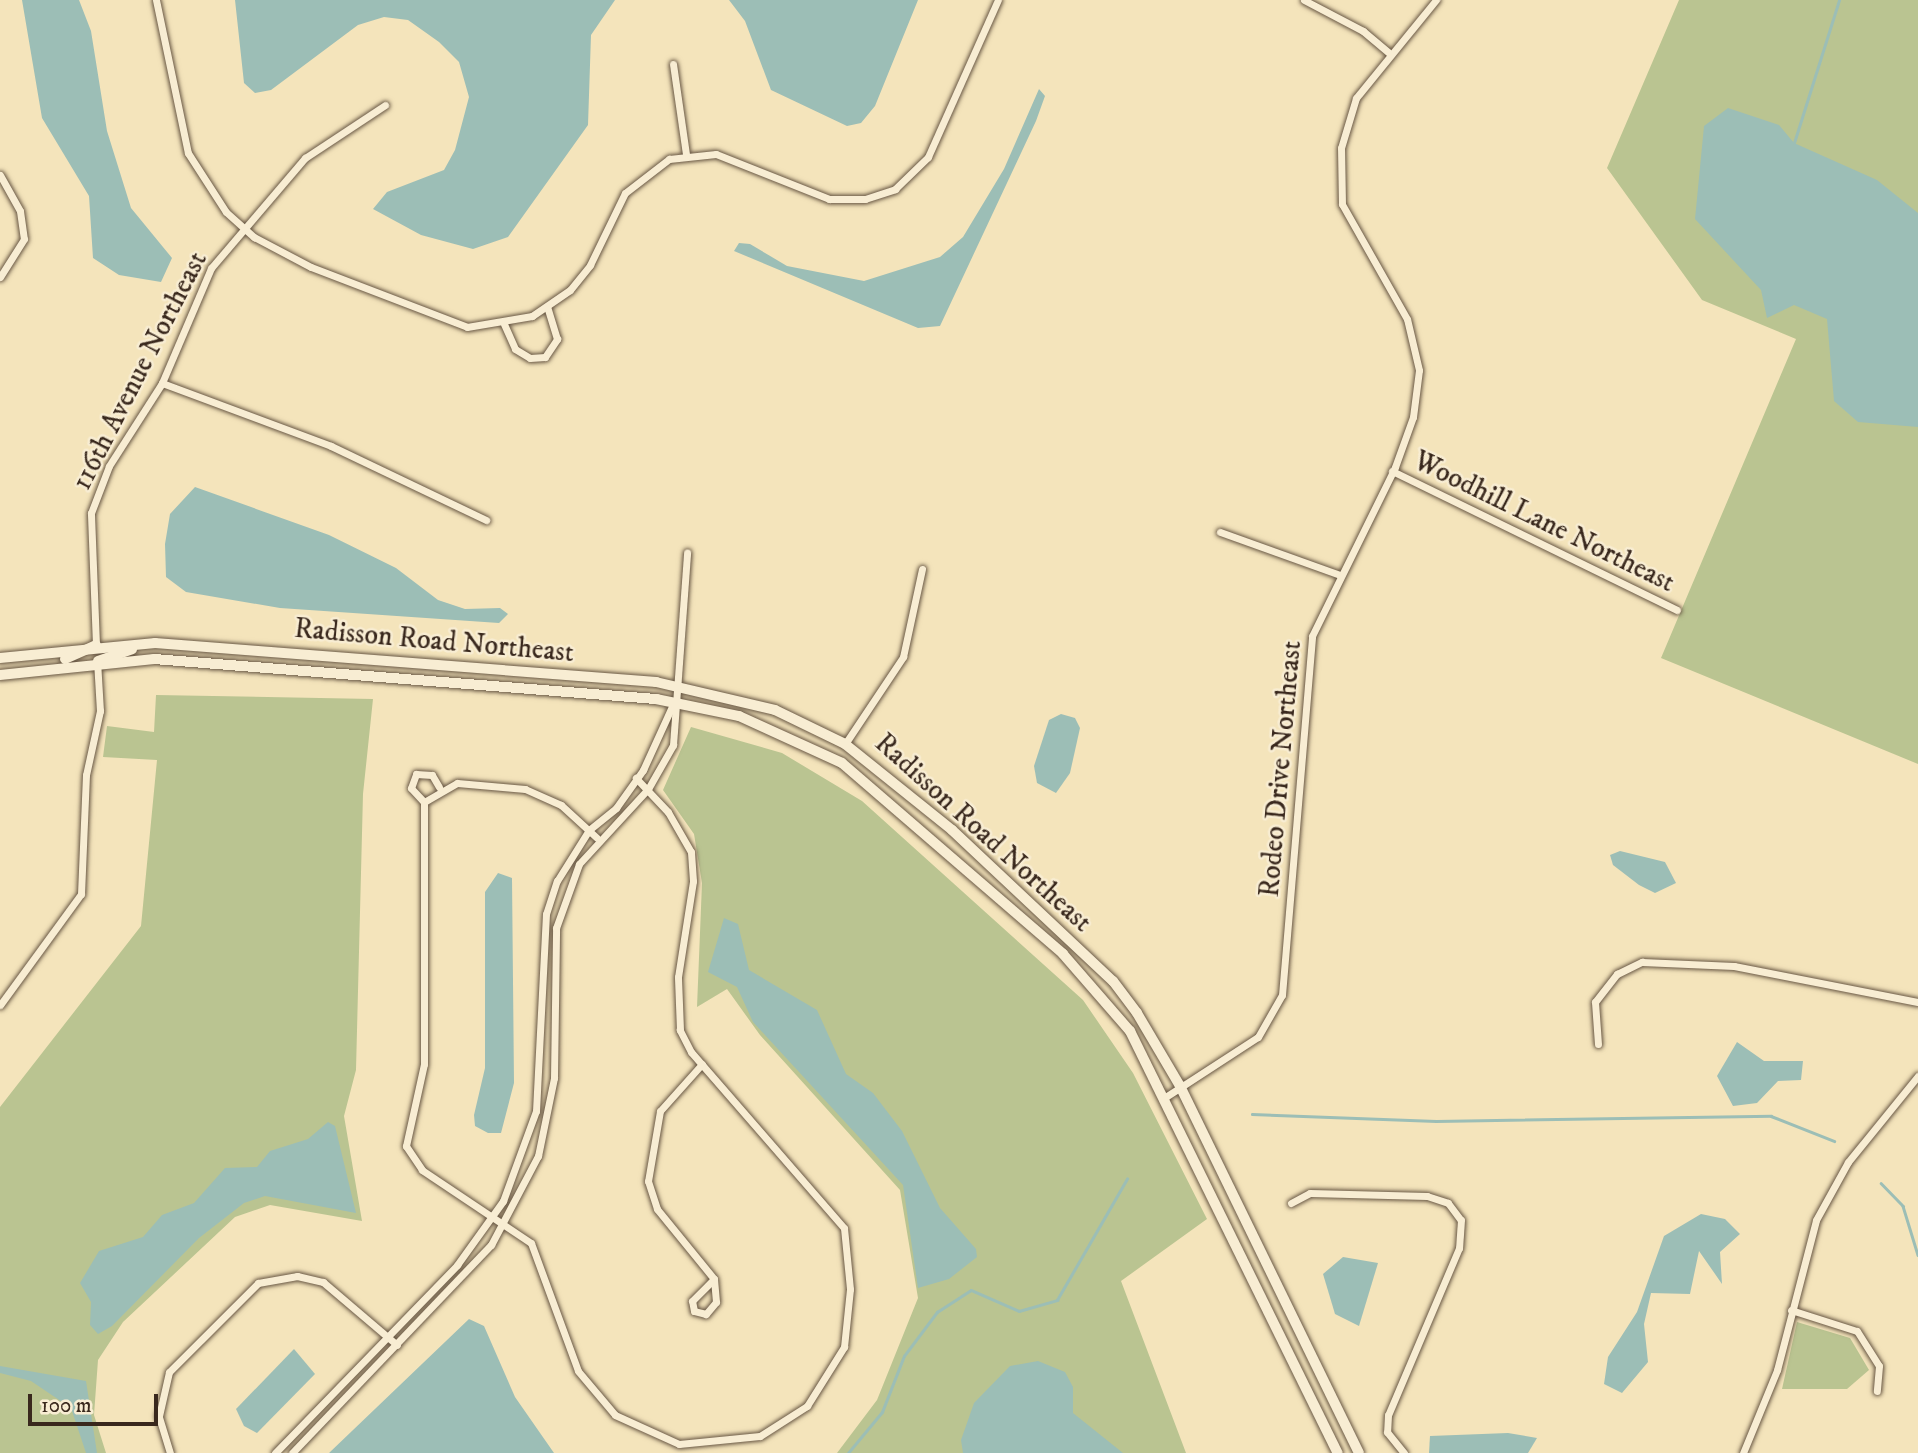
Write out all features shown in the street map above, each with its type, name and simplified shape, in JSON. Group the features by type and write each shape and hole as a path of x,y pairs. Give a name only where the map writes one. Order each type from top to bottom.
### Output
{"main road":[{"name":"Radisson Road Northeast","path":"0,659 96,645 155,643 676,684 775,710 845,744 952,830 1113,981 1180,1086 1359,1453"},
{"path":"97,661 155,643"},
{"path":"31,671 96,645"},
{"name":"Radisson Road Northeast","path":"0,675 97,661 193,661 674,702 769,727 867,780 1094,984 1167,1096 1338,1453"}],"street":[{"path":"156,0 188,153 209,191 242,228 311,267 426,316 467,327 504,324 547,307 582,278 634,183 685,154 729,158 829,199 882,196 907,181 928,157 998,0"},
{"path":"1304,0 1363,31 1388,52"},
{"name":"Rodeo Drive Northeast","path":"1167,1096 1258,1037 1282,995 1305,676 1312,636 1392,471 1413,417 1419,370 1407,319 1342,204 1337,177 1344,125 1388,52 1436,0"},
{"path":"673,64 685,154"},
{"name":"116th Avenue Northeast","path":"96,645 92,513 109,466 162,383 202,285 242,228 305,158 385,105"},
{"path":"0,175 20,211 24,239 0,277"},
{"path":"504,324 515,349 530,358 545,357 557,339 547,307"},
{"path":"162,383 331,446 486,520"},
{"name":"Woodhill Lane Northeast","path":"1392,471 1676,610"},
{"path":"1220,532 1340,575"},
{"path":"275,1453 457,1265 493,1215 517,1174 536,1111 546,914 556,881 589,830 636,778 674,702 688,553"},
{"path":"845,744 903,657 922,569"},
{"path":"0,1005 82,894 86,775 100,711 97,661"},
{"path":"292,1453 452,1291 503,1222 538,1156 550,1111 556,928 579,864 597,838 648,789 673,745 679,717 674,702"},
{"path":"439,788 432,775 416,774 411,788 424,802 425,1055 406,1146 413,1164 503,1222 541,1259 578,1371 615,1415 657,1438 700,1446 760,1436 787,1422 807,1406 844,1347 850,1289 844,1228 702,1064 680,1030 676,1010 691,852 648,789 636,778"},
{"path":"424,802 439,788 525,789 561,805 597,838"},
{"path":"1598,1044 1595,1002 1617,974 1642,962 1734,966 1918,1002"},
{"path":"702,1064 660,1111 648,1181 657,1209 713,1279 719,1294 712,1309 694,1311 692,1301 713,1279"},
{"path":"1742,1453 1761,1419 1791,1310 1802,1258 1834,1183 1918,1076"},
{"path":"1291,1203 1310,1193 1427,1196 1448,1203 1461,1220 1459,1248 1388,1415 1387,1432 1404,1453"},
{"path":"170,1453 159,1416 169,1371 258,1283 296,1276 323,1282 397,1345"},
{"path":"1791,1310 1857,1331 1880,1366 1877,1391"}],"green space":[{"path":"1679,0 1918,0 1918,764 1661,658 1796,339 1702,300 1607,168"},
{"path":"156,695 373,699 363,794 356,1070 344,1116 362,1221 270,1205 235,1217 123,1322 98,1360 94,1415 106,1453 0,1453 0,1107 141,926 157,760 103,757 107,726 154,732"},
{"path":"691,727 782,753 862,801 1083,1000 1133,1073 1207,1219 1121,1281 1186,1453 837,1453 877,1400 918,1298 900,1190 760,1035 727,989 697,1007 702,883 694,834 663,790"},
{"path":"1797,1322 1850,1338 1869,1370 1847,1389 1782,1389"}],"water":[{"path":"22,0 79,0 91,31 107,131 131,208 172,258 161,282 119,275 93,258 89,196 42,118"},
{"path":"235,0 615,0 591,35 588,125 508,237 473,249 421,235 373,209 387,192 444,170 455,150 469,97 459,62 439,42 408,20 384,17 358,25 271,90 255,93 244,83"},
{"path":"729,0 918,0 875,106 861,123 847,126 771,90 745,21"},
{"path":"1039,89 1045,96 1036,121 940,326 918,328 734,251 739,243 750,244 787,266 864,281 940,257 963,237 1004,169"},
{"path":"1728,108 1779,125 1794,143 1877,180 1918,213 1918,427 1858,422 1834,401 1827,319 1794,305 1767,318 1761,290 1695,219 1704,126"},
{"path":"195,487 329,535 396,568 438,600 465,609 500,608 508,614 499,623 280,608 186,592 166,577 165,544 170,514"},
{"path":"1061,714 1075,718 1080,728 1070,773 1056,793 1037,783 1034,766 1049,720"},
{"path":"1620,851 1665,862 1676,883 1655,893 1639,885 1613,865 1610,855"},
{"path":"498,873 512,878 514,1083 501,1133 488,1133 475,1126 474,1115 485,1068 485,892"},
{"path":"724,918 738,924 749,970 817,1010 846,1074 873,1093 902,1131 940,1208 976,1249 977,1257 949,1279 918,1288 903,1185 753,1022 737,987 708,972"},
{"path":"1737,1042 1764,1061 1803,1061 1801,1080 1778,1081 1757,1103 1733,1106 1717,1076"},
{"path":"328,1122 335,1126 356,1213 265,1196 244,1203 199,1238 112,1326 98,1334 90,1325 91,1302 80,1283 99,1251 143,1237 162,1215 194,1203 225,1168 257,1167 270,1151 308,1139"},
{"path":"1701,1214 1725,1219 1740,1234 1720,1252 1722,1284 1699,1251 1690,1294 1651,1293 1644,1324 1648,1362 1622,1393 1604,1384 1608,1357 1637,1312 1664,1236"},
{"path":"1343,1257 1378,1263 1359,1326 1335,1314 1323,1274"},
{"path":"469,1319 484,1326 515,1397 554,1453 329,1453"},
{"path":"294,1349 315,1374 257,1433 244,1426 236,1409"},
{"path":"1038,1361 1065,1372 1073,1387 1073,1413 1123,1453 963,1453 961,1440 974,1403 1010,1366"},
{"path":"0,1366 86,1381 97,1453 86,1453 71,1408 31,1381 0,1373"},
{"path":"1508,1433 1537,1438 1528,1453 1429,1453 1430,1436"}],"waterway":[{"path":"1794,143 1839,0"},
{"path":"1252,1114 1436,1121 1771,1116 1834,1141"},
{"path":"848,1453 882,1412 904,1356 937,1312 971,1290 1019,1311 1057,1300 1127,1179"},
{"path":"1881,1183 1903,1206 1918,1255"}]}
